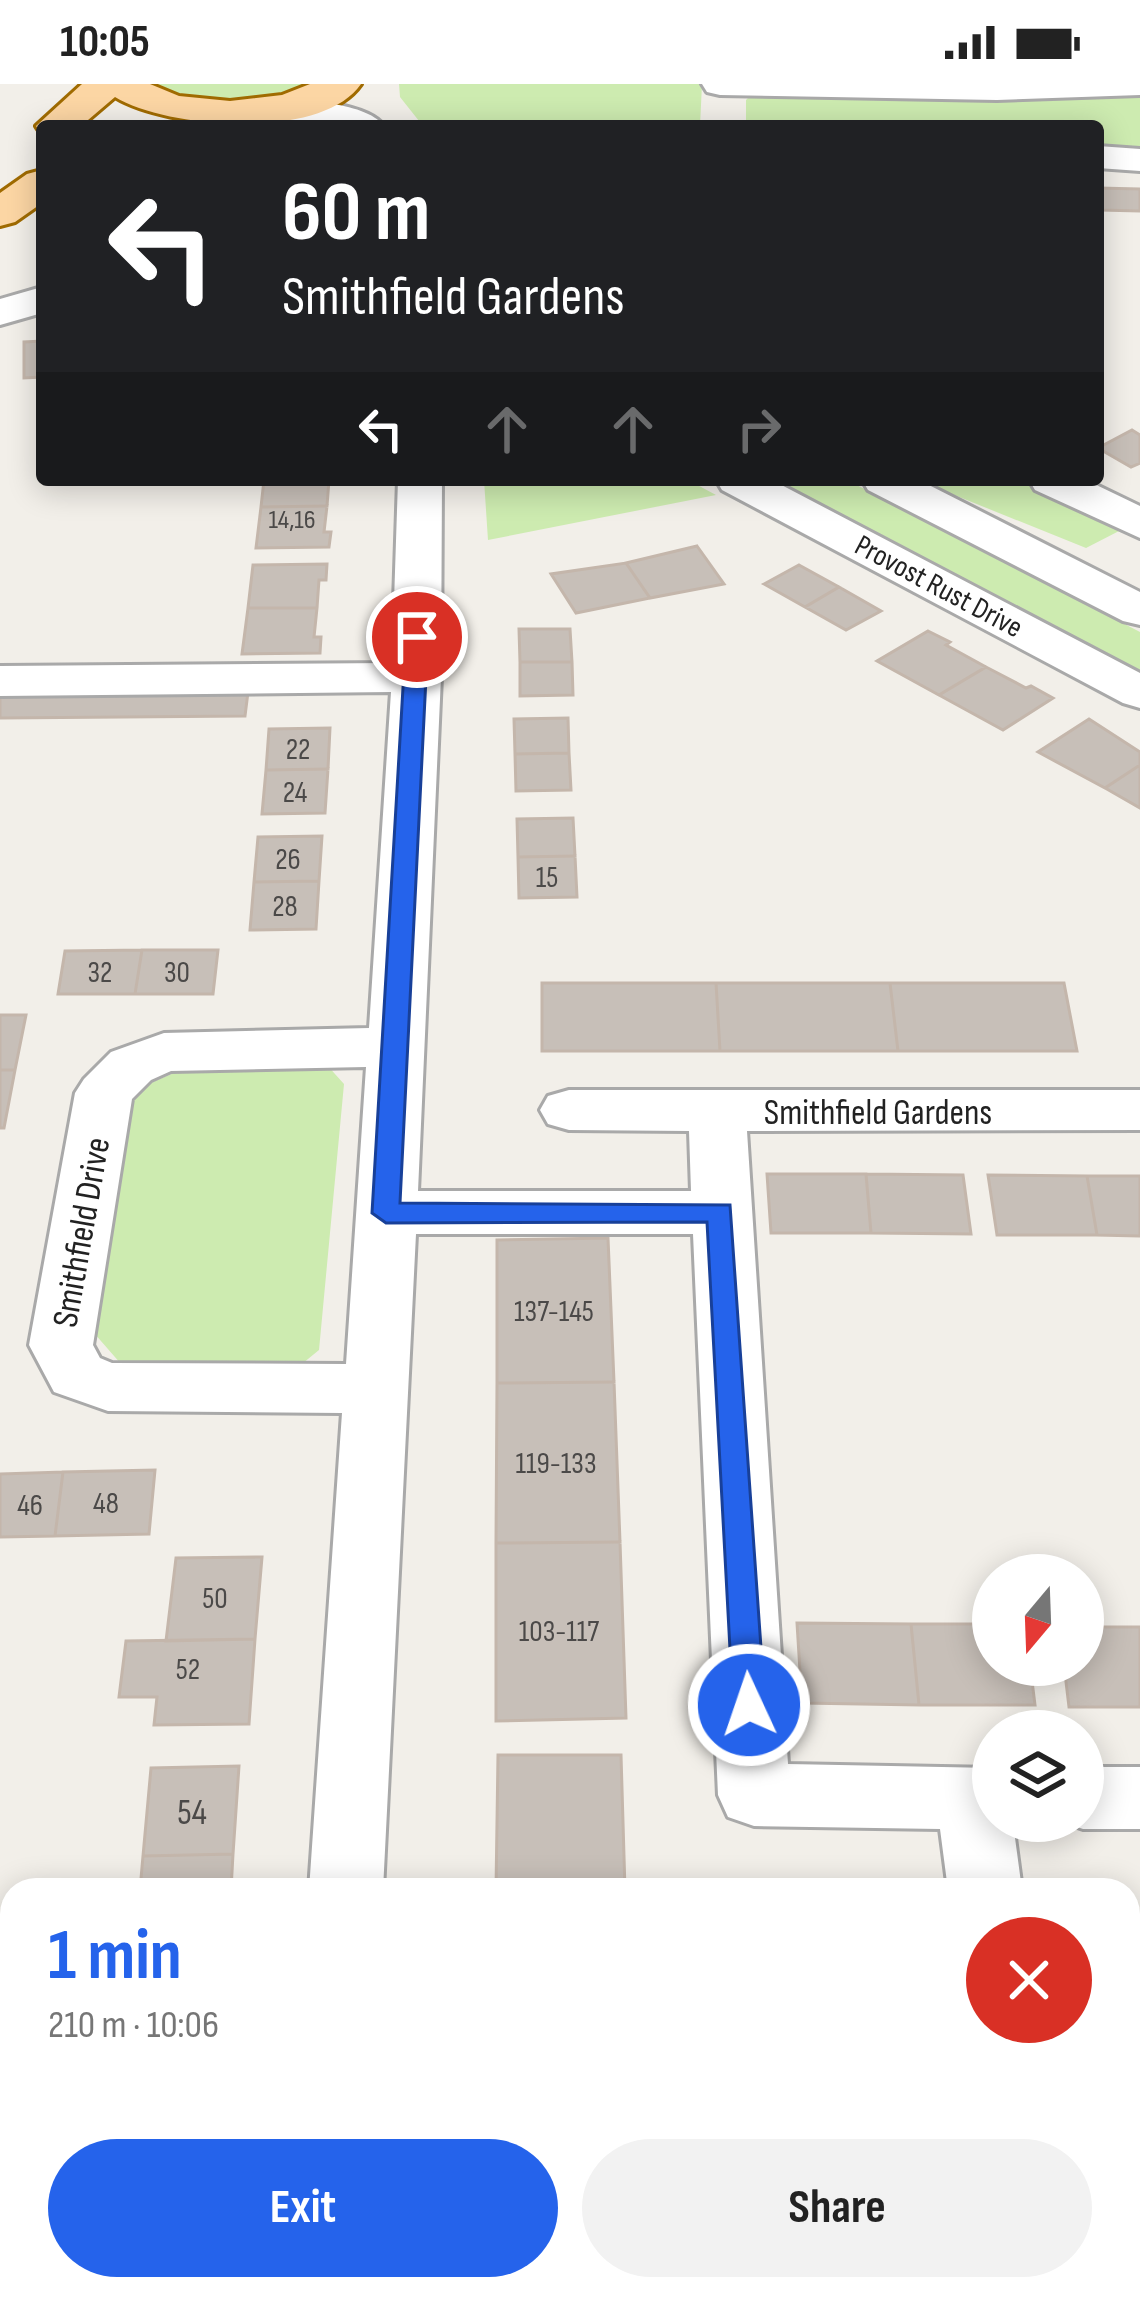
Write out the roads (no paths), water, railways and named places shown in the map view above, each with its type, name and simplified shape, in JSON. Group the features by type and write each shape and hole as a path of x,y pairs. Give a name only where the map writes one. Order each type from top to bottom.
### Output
{"main road":[{"path":"63,120 106,84"},
{"path":"121,84 164,104 241,110"},
{"path":"183,120 313,98 341,84"},
{"path":"0,164 36,139"},
{"path":"0,213 36,187"}],"street":[{"path":"361,84 362,96 379,120"},
{"path":"717,120 720,84 997,89 1140,84"},
{"path":"241,110 328,114 346,120"},
{"path":"1104,157 1140,160"},
{"path":"0,313 36,301"},
{"path":"347,1878 416,677 420,486"},
{"name":"Provost Rust Drive","path":"749,486 1140,693"},
{"name":"Provost Rust Drive","path":"896,486 1140,611"},
{"path":"1063,486 1140,524"},
{"path":"0,681 416,677"},
{"name":"Smithfield Drive","path":"373,1389 108,1387 77,1375 61,1345 104,1094 131,1066 164,1052 395,1047"},
{"path":"569,1110 717,1111"},
{"name":"Smithfield Gardens","path":"972,1799 754,1795 717,1111 1140,1110"},
{"path":"386,1213 720,1212"},
{"path":"1104,1798 1140,1798"},
{"name":"Smithfield Gardens","path":"984,1842 985,1878"}]}
